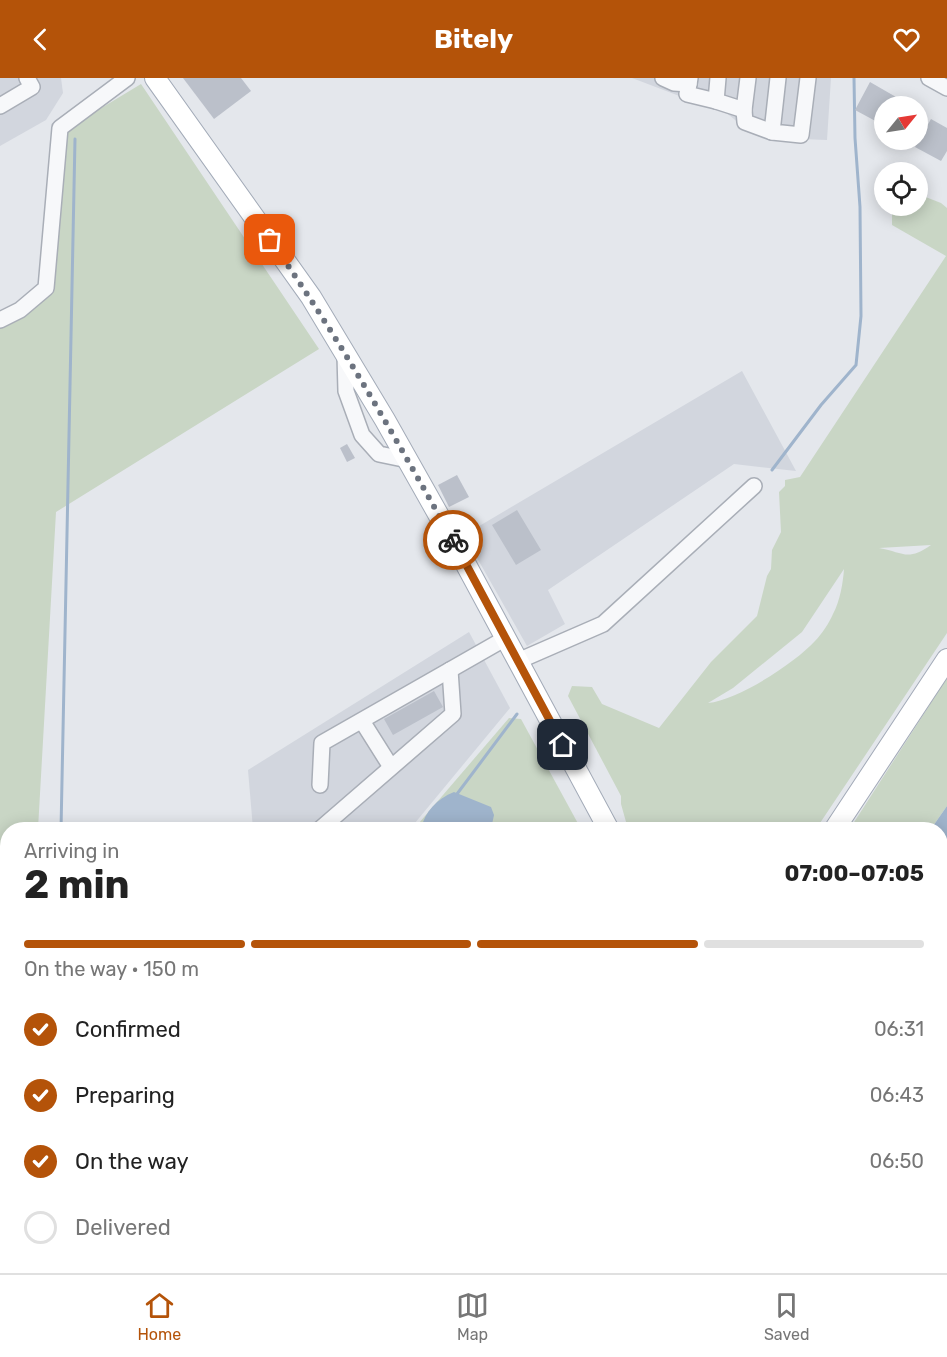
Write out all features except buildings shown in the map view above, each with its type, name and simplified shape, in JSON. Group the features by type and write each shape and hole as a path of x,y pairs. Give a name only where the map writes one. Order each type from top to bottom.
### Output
{"main road":[{"path":"155,78 311,297 345,353 408,460 605,822"},
{"path":"839,822 947,659"}],"lane":[{"path":"0,106 32,87 27,78"},
{"path":"0,320 20,310 46,288 60,128 127,78"},
{"path":"663,78 674,84 689,81 687,94 744,110"},
{"path":"716,101 718,78"},
{"path":"748,78 744,110 745,122 772,132 801,135 808,78"},
{"path":"772,132 778,78"},
{"path":"929,78 947,88"},
{"path":"345,353 346,391 362,435 379,454 408,460"},
{"path":"518,661 603,624 754,486"},
{"path":"320,785 322,743 506,638"},
{"path":"329,822 453,714 450,670"},
{"path":"362,721 392,767"}],"shaded area":[{"path":"0,78 61,78 63,93 46,120 0,146"},
{"path":"632,78 831,78 827,140 775,138 739,123 715,104 682,97"},
{"path":"742,371 796,471 734,464 548,590 565,624 527,646 464,535"},
{"path":"469,632 510,708 416,822 252,822 248,770"}],"green space":[{"path":"141,84 319,349 56,512 38,822 0,822 0,314 54,280 65,130"},
{"path":"928,198 947,208 947,633 821,822 626,822 621,796 568,696 572,686 592,687 602,704 659,728 711,662 757,616 767,576 771,569 772,550 781,532 779,492 785,486 785,480 800,477 946,256 892,225 892,216 928,216","holes":["931,545 916,553 905,554 879,548","844,569 841,592 835,609 815,641 794,660 750,688 708,703 733,688 802,632"]},
{"path":"947,678 947,806 936,822 854,822"},
{"path":"509,718 521,719 577,822 420,822"}],"water":[{"path":"454,792 491,807 494,815 492,822 423,822 433,806"},
{"path":"947,806 947,822 936,822"}],"waterway":[{"path":"772,470 821,405 856,365 861,316 860,207 854,78"},
{"path":"61,822 75,139"},
{"path":"457,794 517,714"}],"way so far":[{"path":"270,240 311,297 385,420 453,540"}],"route":[{"path":"453,540 563,745"}]}
